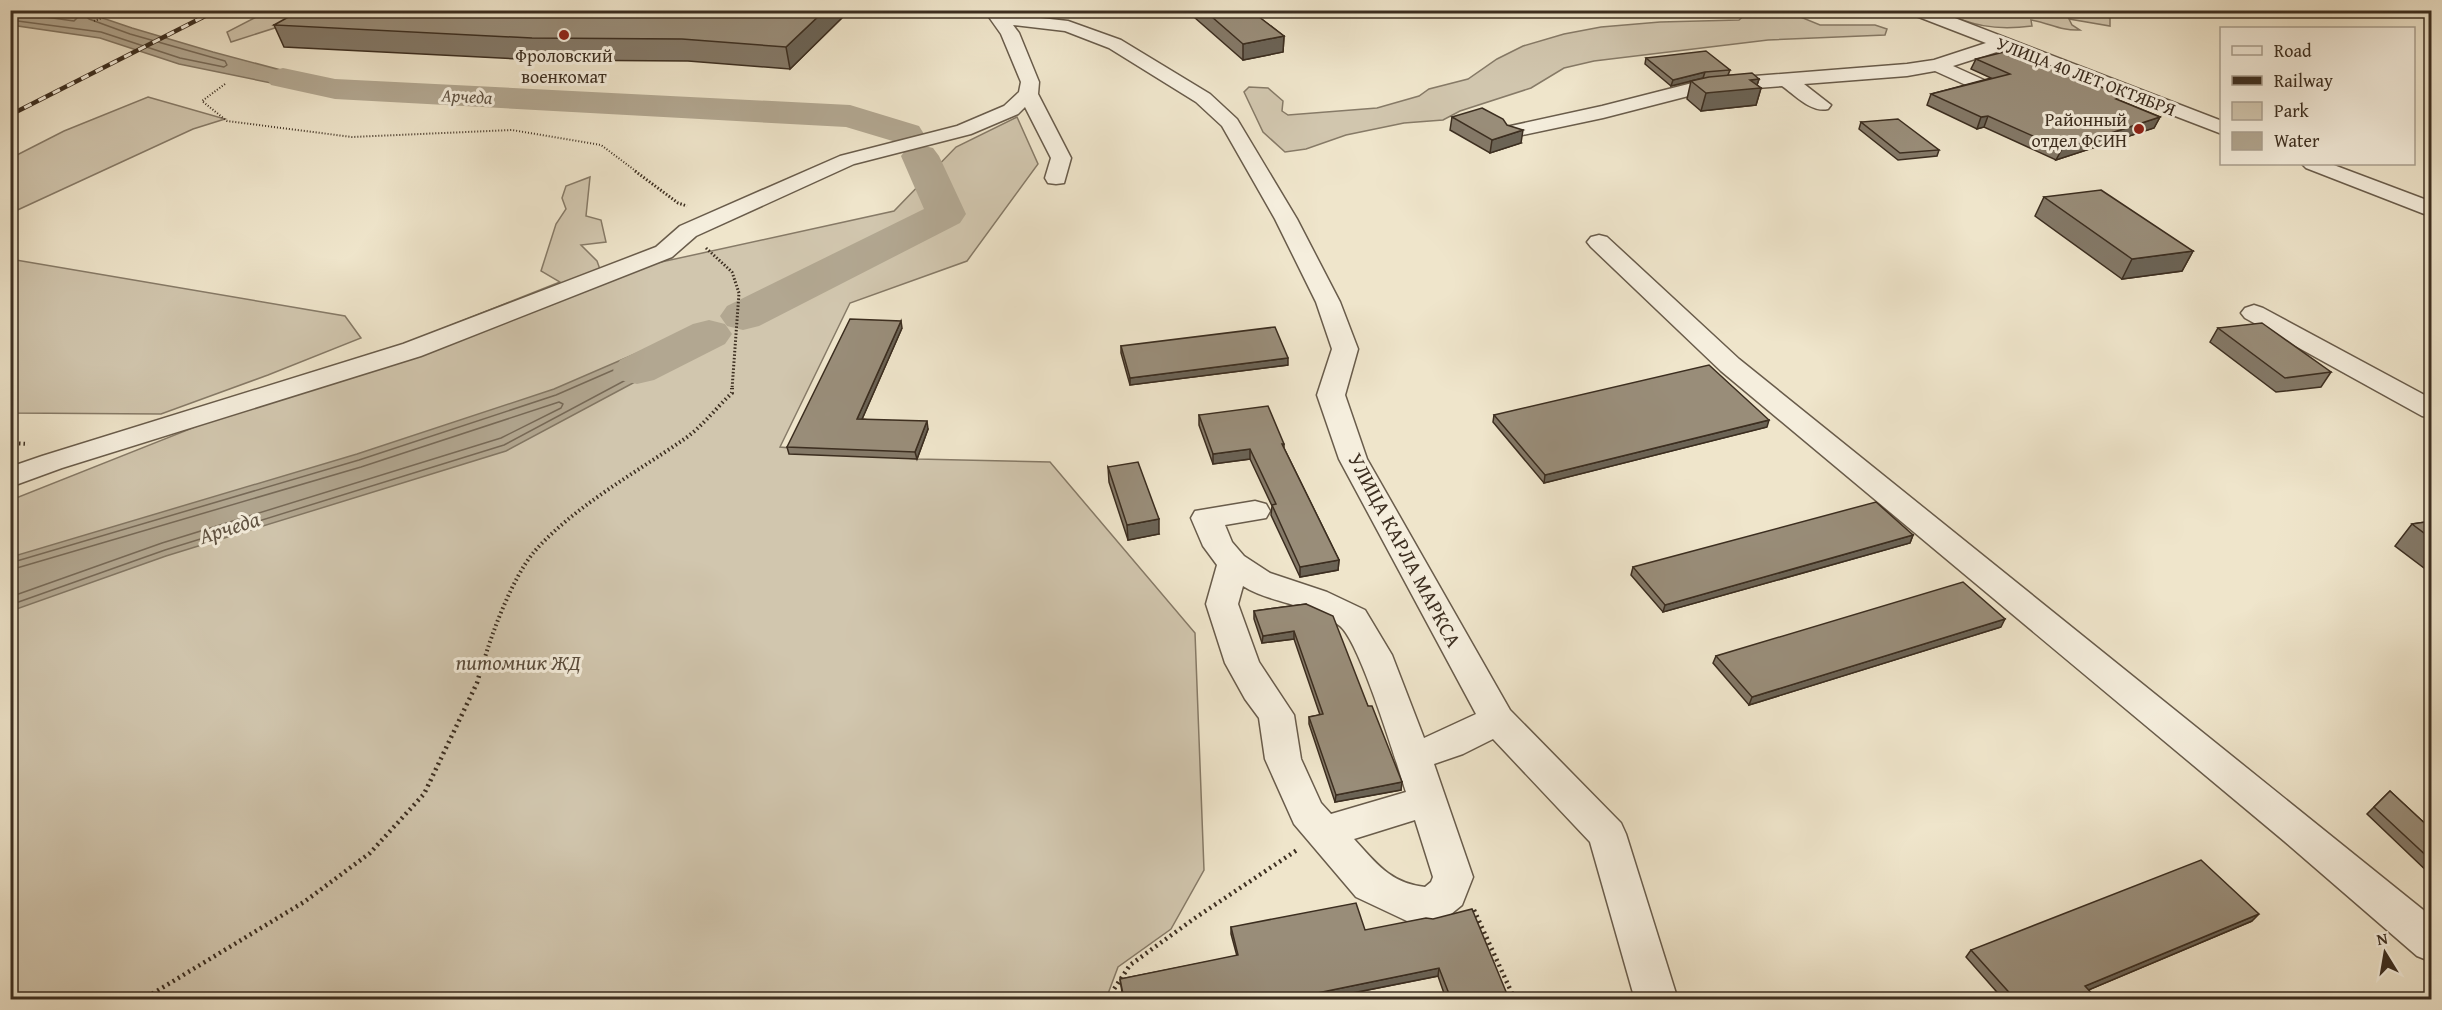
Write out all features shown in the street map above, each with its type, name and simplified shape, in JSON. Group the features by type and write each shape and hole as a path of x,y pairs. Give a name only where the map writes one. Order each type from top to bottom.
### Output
{"street":[{"name":"УЛИЦА 40 ЛЕТ ОКТЯБРЯ","path":"1917,10 2220,127"},
{"path":"993,12 1010,33 1030,82 1028,94 1061,158 1056,178"},
{"name":"УЛИЦА КАРЛА МАРКСА","path":"993,12 1011,20 1068,26 1115,44 1203,98 1230,123 1328,302 1346,349 1331,395 1353,459 1497,720 1607,834 1657,999"},
{"path":"1513,131 1603,112 1704,86 1907,70 1937,65 2002,44"},
{"path":"1937,65 1977,84"},
{"path":"1785,79 1821,105"},
{"path":"10,478 52,462 412,350 664,252 688,231 847,160 964,130 1011,110 1028,94"},
{"path":"2316,165 2432,210"},
{"path":"1599,242 1730,366 2298,830 2432,943"},
{"path":"2254,313 2432,410"},
{"path":"1233,564 1222,604 1242,663 1257,690 1276,715 1283,759 1307,813 1370,885 1407,903 1431,906 1448,893 1453,878 1376,655 1353,618 1316,600 1259,581 1233,564 1219,546 1206,518 1255,511"},
{"path":"1413,757 1450,744 1497,720"},
{"path":"1324,832 1428,801"}],"path":[{"path":"94,21 124,10"},
{"path":"225,84 202,101 227,121 352,137 512,130 601,145 678,203 723,215"},
{"path":"142,999 304,902 370,854 424,794 477,683 490,640 514,586 533,553 565,524 632,472 685,439 732,393 739,293 732,272 688,231"},
{"path":"1112,999 1112,992 1130,965 1195,918 1324,832"},
{"path":"1453,878 1480,919 1515,999"}],"green space":[{"path":"268,11 328,11 231,42 227,32"},
{"path":"1740,11 1786,11 1820,25 1875,25 1887,29 1885,35 1768,40 1594,61 1564,68 1531,88 1460,111 1443,120 1404,123 1346,135 1306,149 1285,152 1263,132 1244,92 1249,87 1268,88 1283,101 1282,111 1288,115 1377,108 1419,96 1429,89 1468,79 1497,59 1523,46 1564,34 1601,27 1660,22 1739,20 1746,14"},
{"path":"1936,11 2093,11 2110,18 2110,26 2069,19 2072,25 2080,30 2031,20 2032,26 2005,28 1973,23"},
{"path":"148,97 225,119 193,129 11,213 11,158 64,131"},
{"name":"питомник ЖД","path":"1017,117 1038,164 967,261 850,303 780,447 917,459 1050,462 1195,633 1204,870 1171,929 1118,967 1106,999 11,1000 11,500 560,282 541,271 556,224 566,209 562,198 566,186 590,177 586,216 601,220 606,242 581,245 597,261 602,275 894,211 956,147"},
{"path":"10,259 345,316 361,338 161,414 11,413"}],"water":[{"path":"11,10 82,11 213,52 371,94 330,95 179,64 100,38 11,25"},
{"path":"702,325 706,344 506,451 166,556 11,611 11,557 357,454 554,389"}],"building":[{"path":"301,10 825,10 786,47 682,39 532,38 274,25"},
{"path":"1204,10 1250,10 1284,36 1243,44"},
{"path":"2012,50 2123,96 2116,99 2160,117 2062,149 1988,116 1981,117 1931,94 2010,74 1976,59"},
{"path":"1706,51 1730,70 1705,72 1673,80 1646,58"},
{"path":"1752,73 1759,79 1750,80 1761,88 1706,93 1691,81 1709,77"},
{"path":"1482,108 1503,119 1507,125 1523,130 1492,140 1452,117"},
{"path":"1898,119 1939,150 1900,153 1861,122"},
{"path":"2101,190 2193,251 2132,259 2044,197"},
{"path":"850,319 901,321 857,419 927,421 915,452 787,447"},
{"path":"2262,323 2331,372 2285,378 2218,328"},
{"path":"1275,327 1288,358 1130,378 1121,346"},
{"path":"1709,365 1769,420 1545,475 1494,415"},
{"path":"1268,406 1284,444 1282,444 1339,560 1300,567 1272,505 1276,504 1250,449 1213,454 1199,415"},
{"path":"1138,462 1159,519 1127,525 1108,467"},
{"path":"1876,502 1913,535 1665,605 1633,567"},
{"path":"2432,521 2432,539 2412,524"},
{"path":"1963,582 2005,619 1752,697 1716,656"},
{"path":"1306,604 1333,616 1368,706 1372,706 1402,782 1336,795 1309,717 1323,714 1294,631 1263,636 1254,611"},
{"path":"2390,791 2432,830 2432,861 2374,807"},
{"path":"2201,860 2259,914 2085,986 2097,999 2015,999 1971,950"},
{"path":"1356,903 1365,930 1426,918 1433,919 1472,909 1509,999 1451,999 1439,968 1288,999 1124,999 1120,979 1238,955 1231,927"}],"waterway":[{"name":"Арчеда","path":"283,78 335,89 850,116 906,134"},
{"name":"Арчеда","path":"743,316 946,214 920,156"},
{"name":"Арчеда","path":"637,370 709,334"}],"railway":[{"path":"10,115 217,10"}],"place":[{"name":"Фроловский военкомат","path":"564,35"},
{"name":"Районный отдел ФСИН","path":"2139,129"}]}
